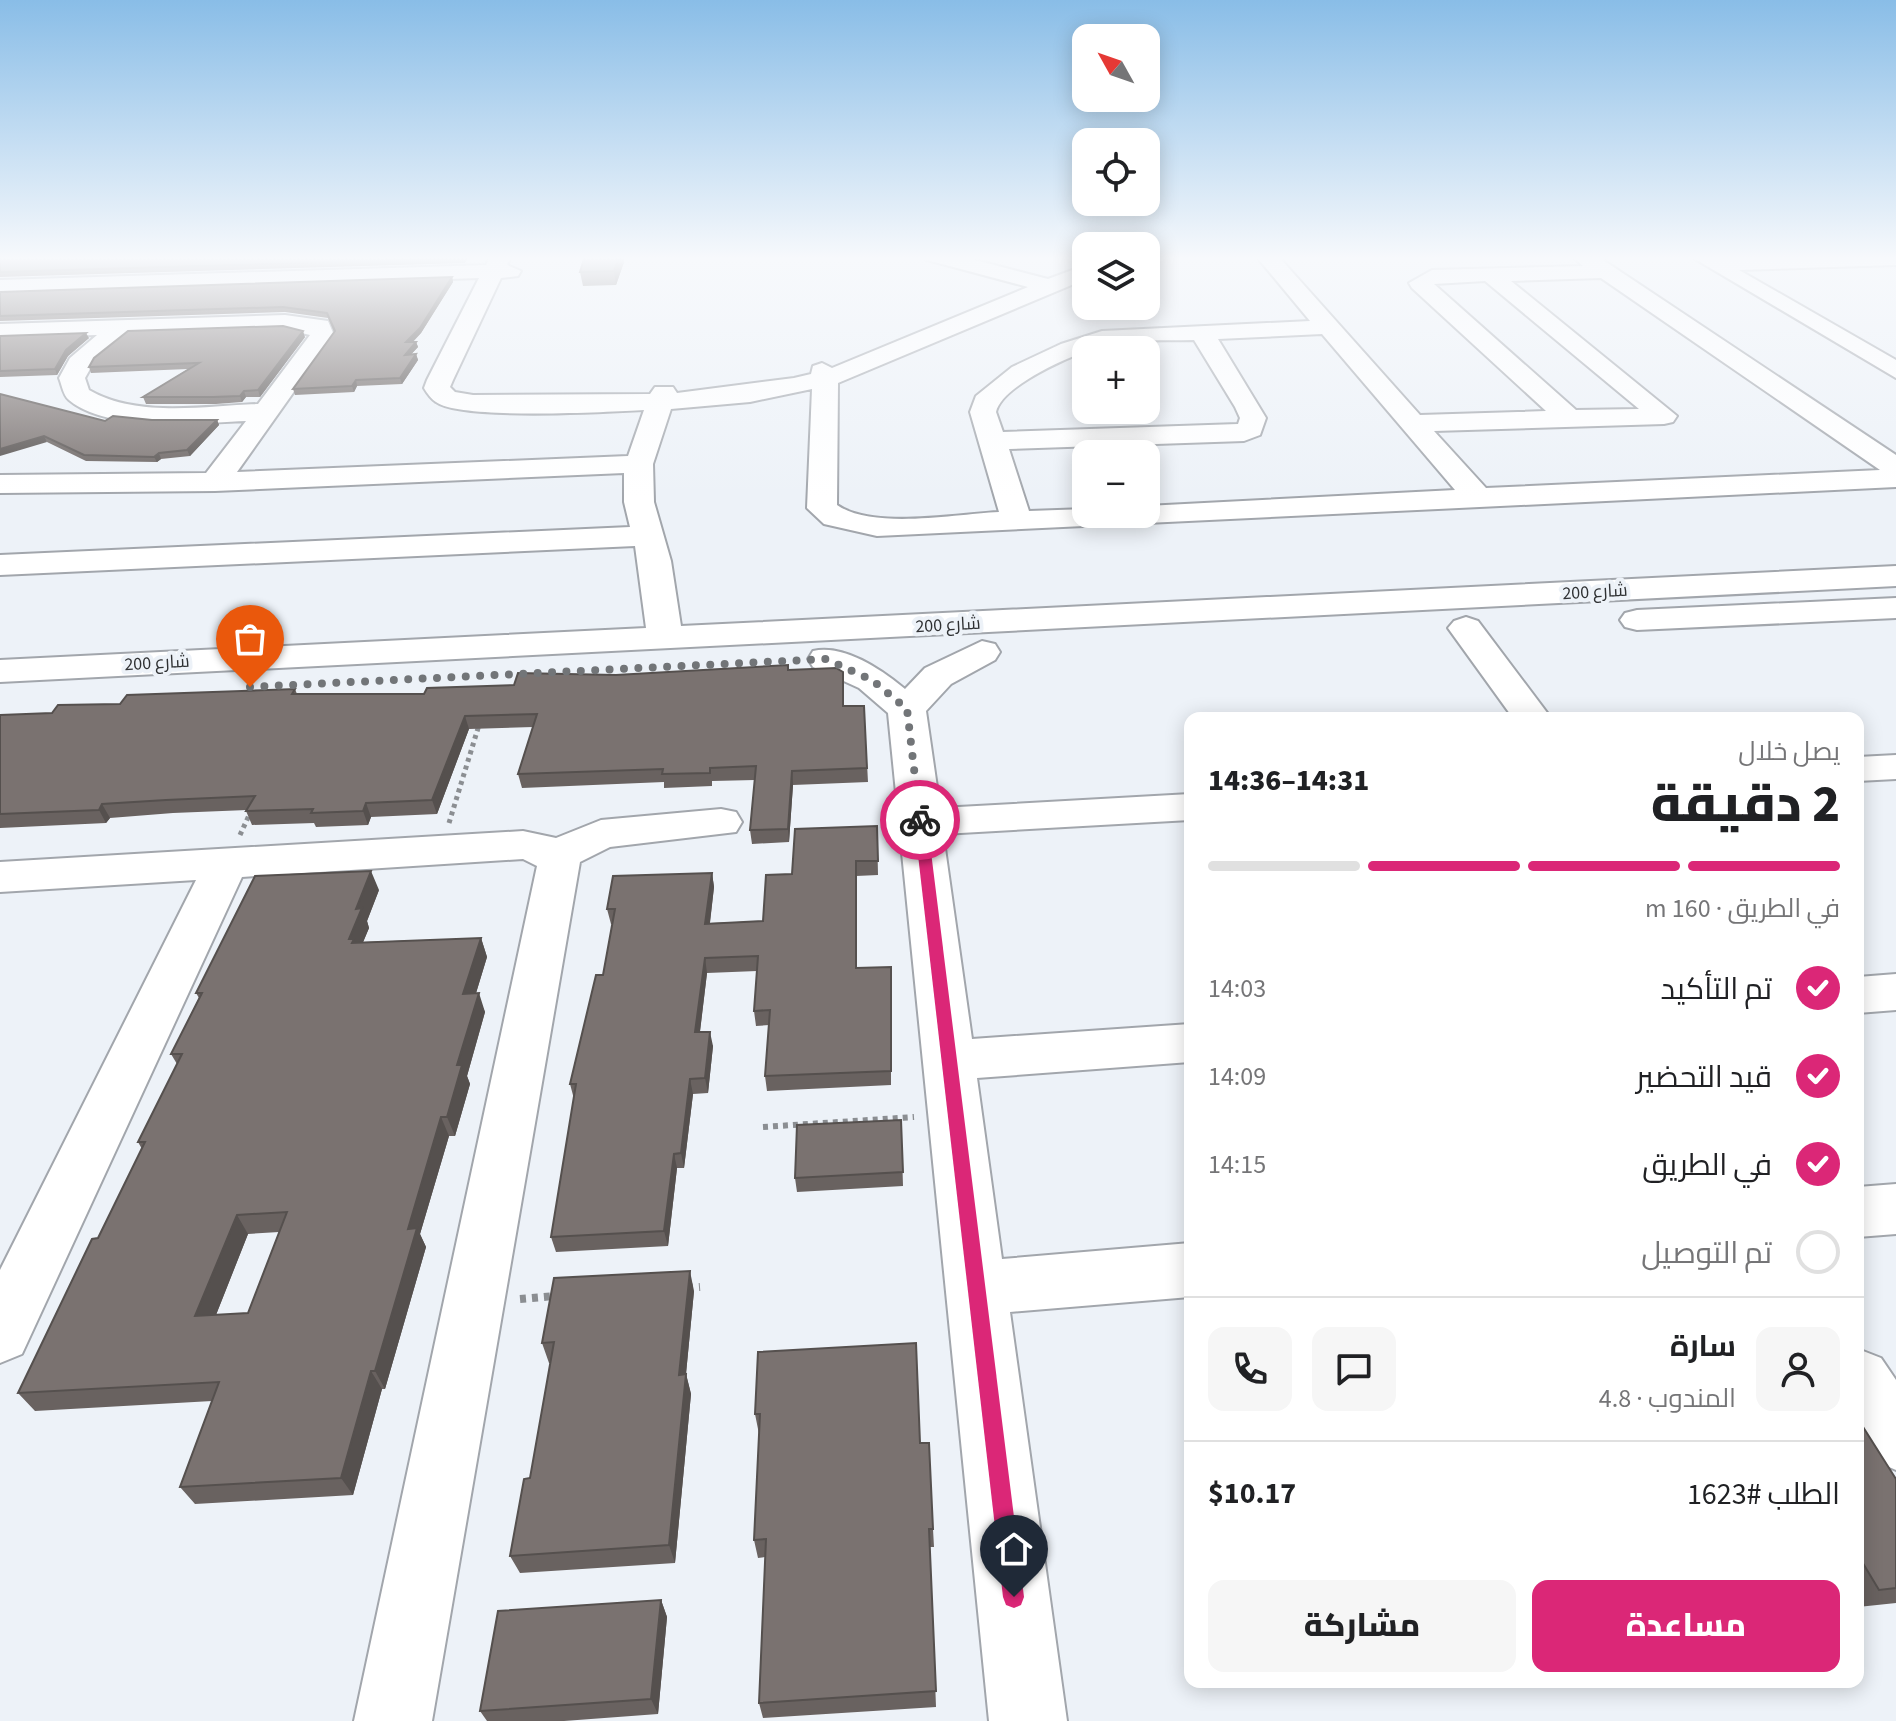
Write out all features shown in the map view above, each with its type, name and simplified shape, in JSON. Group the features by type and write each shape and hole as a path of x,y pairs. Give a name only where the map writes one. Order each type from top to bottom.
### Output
{"street":[{"path":"112,336 77,366 72,377 74,389 83,399 108,410 149,415 268,412"},
{"path":"215,482 321,336"},
{"path":"465,336 440,380 440,393 473,403 765,391 823,375 916,336"},
{"path":"1017,521 983,412 985,402 1021,372 1079,345 1109,336"},
{"path":"992,441 1234,435 1250,429 1253,418 1248,407 1204,336"},
{"path":"1337,336 1478,498"},
{"path":"1477,336 1572,421"},
{"path":"1415,423 1572,421 1664,416 1566,336"},
{"path":"1700,336 1896,468"},
{"path":"1840,336 1896,370"},
{"path":"1847,336 1896,364"},
{"path":"823,375 820,498 829,516 859,525 1017,521 1896,478"},
{"path":"664,396 639,464 639,502 663,604 665,638"},
{"path":"0,484 215,482 639,464"},
{"path":"0,565 648,536"},
{"name":"شارع 200","path":"0,671 370,667 495,675 982,652 1145,630 1896,576"},
{"name":"شارع 200","path":"0,699 665,638 1466,628 1896,608"},
{"path":"1466,628 1528,712"},
{"path":"907,709 938,676 982,652"},
{"path":"826,659 872,680 907,709 1028,1721"},
{"path":"1864,769 1896,767"},
{"path":"921,822 1184,807"},
{"path":"555,856 601,834 721,822"},
{"path":"0,877 523,845 537,846 555,856 559,872 393,1721"},
{"path":"0,1334 226,863"},
{"path":"1864,995 1896,992"},
{"path":"949,1060 1184,1043"},
{"path":"1864,1212 1896,1209"},
{"path":"977,1288 1184,1271"},
{"path":"1864,1389 1896,1437"}],"path":[{"path":"441,850 495,675"},
{"path":"226,863 253,808"},
{"path":"763,1127 956,1114"},
{"path":"670,1289 700,1287"},
{"path":"475,1301 565,1296"}],"building":[{"path":"0,336 82,336 66,350 55,369 0,371"},
{"path":"121,336 299,336 258,390 244,391 240,396 143,397 199,363 89,367 94,358"},
{"path":"331,336 412,336 406,342 416,342 405,355 416,354 400,378 356,380 352,386 293,389"},
{"path":"0,394 105,421 113,416 152,420 217,420 187,450 159,453 154,457 84,455 44,436 0,449"},
{"path":"788,665 788,670 836,668 843,672 843,706 864,706 867,768 792,771 788,829 750,830 756,766 710,768 710,773 662,774 663,769 518,774 537,714 465,716 432,800 366,803 363,811 246,811 255,796 102,804 99,810 0,814 0,715 52,713 58,705 120,704 127,695 295,689 292,694 424,694 427,688 514,685 518,673 616,675"},
{"path":"877,826 878,861 856,861 856,968 891,967 891,1071 765,1076 770,1010 754,1011 758,956 705,958 695,1032 710,1032 705,1078 690,1079 681,1153 674,1154 664,1231 551,1237 576,1084 570,1084 596,975 603,975 615,909 607,909 613,876 712,873 705,924 763,921 766,875 792,874 795,829"},
{"path":"371,871 356,909 362,908 349,939 354,939 352,943 481,938 463,994 479,993 457,1065 462,1065 447,1117 441,1117 408,1229 417,1228 375,1371 371,1371 341,1478 180,1487 219,1382 18,1393 92,1239 98,1238 145,1142 138,1142 182,1054 171,1054 202,993 196,993 255,876","holes":["287,1212 248,1313 195,1316 237,1215"]},
{"path":"901,1120 903,1172 795,1178 797,1125"},
{"path":"690,1271 679,1375 686,1374 669,1545 510,1556 524,1479 530,1478 554,1342 542,1343 554,1278"},
{"path":"916,1343 920,1443 929,1443 933,1529 929,1529 936,1691 759,1703 766,1539 754,1540 760,1414 755,1414 758,1352"},
{"path":"1864,1428 1896,1479 1896,1588 1879,1590 1864,1565"},
{"path":"661,1600 651,1699 480,1711 498,1611"}],"way so far":[{"path":"250,687 826,659 872,680 907,709 920,820"}],"route":[{"path":"920,820 1014,1597"}]}
